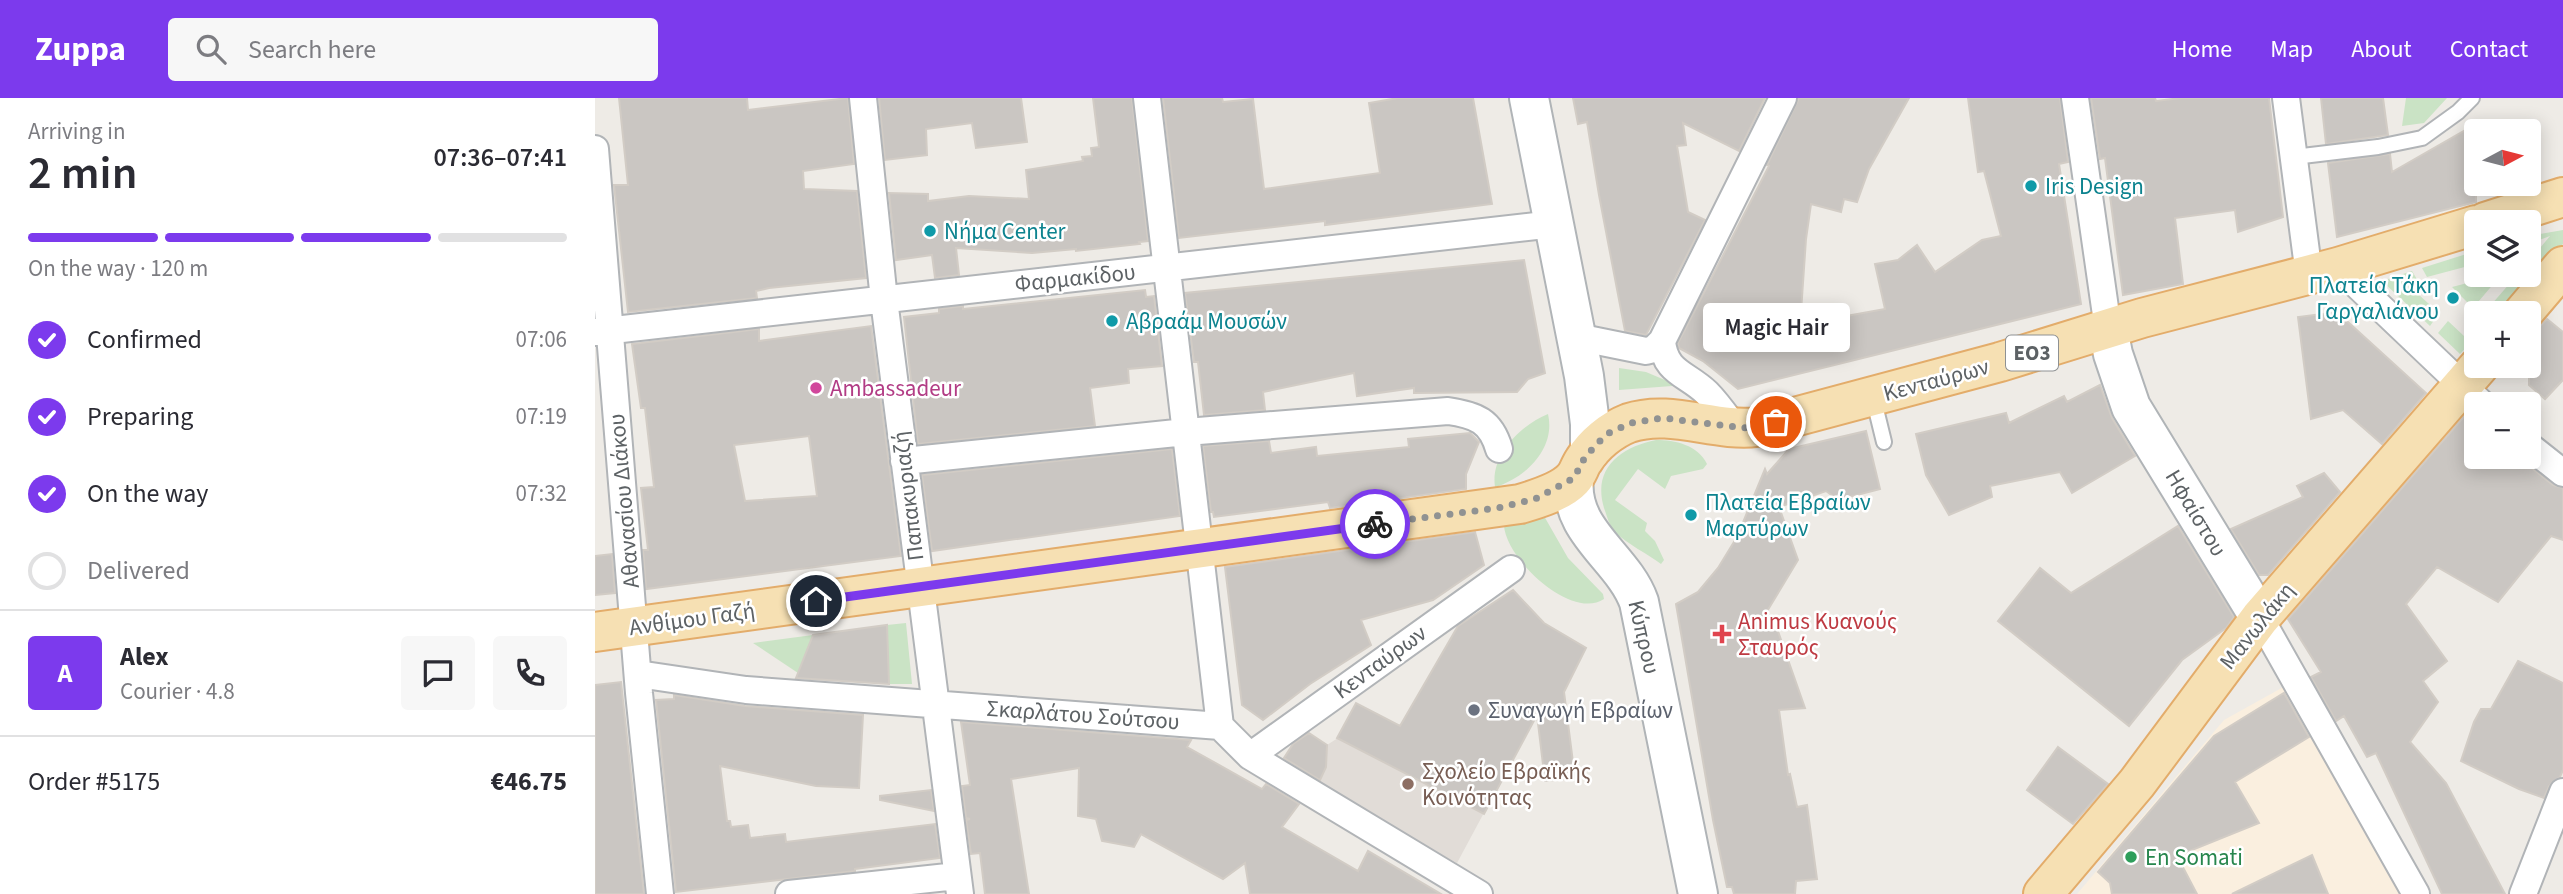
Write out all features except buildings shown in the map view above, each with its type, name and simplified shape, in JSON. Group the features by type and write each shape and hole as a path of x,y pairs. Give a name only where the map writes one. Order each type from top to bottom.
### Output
{"main road":[{"path":"2523,210 2563,197"},
{"name":"Κενταύρων","path":"1582,465 1609,433 1622,426 1652,418 1735,428 1757,426 2000,362 2108,328 2323,271 2464,229"},
{"path":"2533,301 2563,266"},
{"name":"Μανωλάκη","path":"2043,894 2137,783 2260,618 2475,385"},
{"name":"Ανθίμου Γαζή","path":"595,632 1520,504 1557,489 1582,465"}],"street":[{"name":"Παπακυριαζή","path":"863,98 884,300 958,885"},
{"path":"1147,98 1220,726 1250,756 1462,890"},
{"name":"Κύπρου","path":"1529,98 1587,395 1582,465 1574,502 1585,528 1622,572 1639,602 1698,894"},
{"path":"1577,337 1646,351 1654,349 1662,341 1783,98"},
{"name":"Ηφαίστου","path":"2075,98 2108,328 2113,354 2131,407 2260,618 2416,894"},
{"path":"2286,98 2294,157 2323,271 2475,385"},
{"name":"Αθανασίου Διάκου","path":"595,149 602,331 635,627 660,894"},
{"name":"Φαρμακίδου","path":"602,331 1554,224"},
{"path":"1662,341 1663,355 1669,366 1706,392 1735,428"},
{"path":"904,461 1186,432 1448,411 1464,413 1482,421 1494,433 1499,449"},
{"path":"2541,456 2563,473"},
{"name":"Κενταύρων","path":"1250,756 1510,569"},
{"name":"Σκαρλάτου Σούτσου","path":"638,674 746,690 1220,726"},
{"path":"2523,894 2563,792"},
{"path":"789,894 958,885"}],"lane":[{"path":"2294,157 2378,147 2422,138 2472,98"},
{"path":"1873,397 1884,442"}],"shaded area":[{"path":"2287,685 2399,894 2077,894 2224,720"},
{"name":"Σχολείο Εβραϊκής Κοινότητας","path":"1356,703 1501,781 1457,863 1316,786 1326,767 1327,745 1338,738"}],"green space":[{"path":"2406,98 2447,98 2424,123 2402,126"},
{"path":"2563,230 2563,244 2541,267 2541,247 2550,236 2541,239 2541,234"},
{"path":"2464,255 2464,267 2427,277 2422,268"},
{"path":"2412,271 2418,281 2408,285 2439,313 2430,326 2382,281"},
{"path":"2464,284 2464,287 2491,287 2479,301 2466,301 2452,287"},
{"path":"2507,287 2522,287 2509,301 2494,301"},
{"path":"2448,321 2464,336 2464,350 2460,354 2438,333"},
{"path":"1619,368 1646,372 1672,383 1672,386 1619,390"},
{"path":"1548,414 1547,438 1536,460 1517,477 1495,487 1497,464 1509,443 1518,433"},
{"path":"1656,440 1671,441 1692,448 1707,464 1703,469 1671,476 1665,489 1638,469 1615,500 1647,523 1645,531 1655,541 1664,560 1661,564 1614,530 1601,494 1602,481 1612,462 1631,448"},
{"path":"1544,516 1568,558 1603,594 1604,599 1590,603 1575,601 1558,594 1542,583 1515,554 1507,539 1504,525"},
{"path":"906,623 912,684 889,684 887,625"},
{"path":"813,635 798,673 753,643"}],"way so far":[{"path":"1375,524 1498,508 1535,499 1574,478 1585,457 1600,441 1609,433 1631,423 1663,418 1744,428 1776,422"}],"place":[{"name":"Iris Design","path":"2031,186"},
{"name":"Νήμα Center","path":"930,231"},
{"name":"Πλατεία Τάκη Γαργαλιάνου","path":"2453,298"},
{"name":"Αβραάμ Μουσών","path":"1112,321"},
{"name":"Ambassadeur","path":"816,388"},
{"name":"Magic Hair","path":"1776,422"},
{"name":"Πλατεία Εβραίων Μαρτύρων","path":"1691,515"},
{"name":"Animus Κυανούς Σταυρός","path":"1722,634"},
{"name":"Συναγωγή Εβραίων","path":"1474,710"},
{"name":"Σχολείο Εβραϊκής Κοινότητας","path":"1408,784"},
{"name":"En Somati","path":"2131,857"}],"route":[{"path":"816,601 1375,524"}]}
